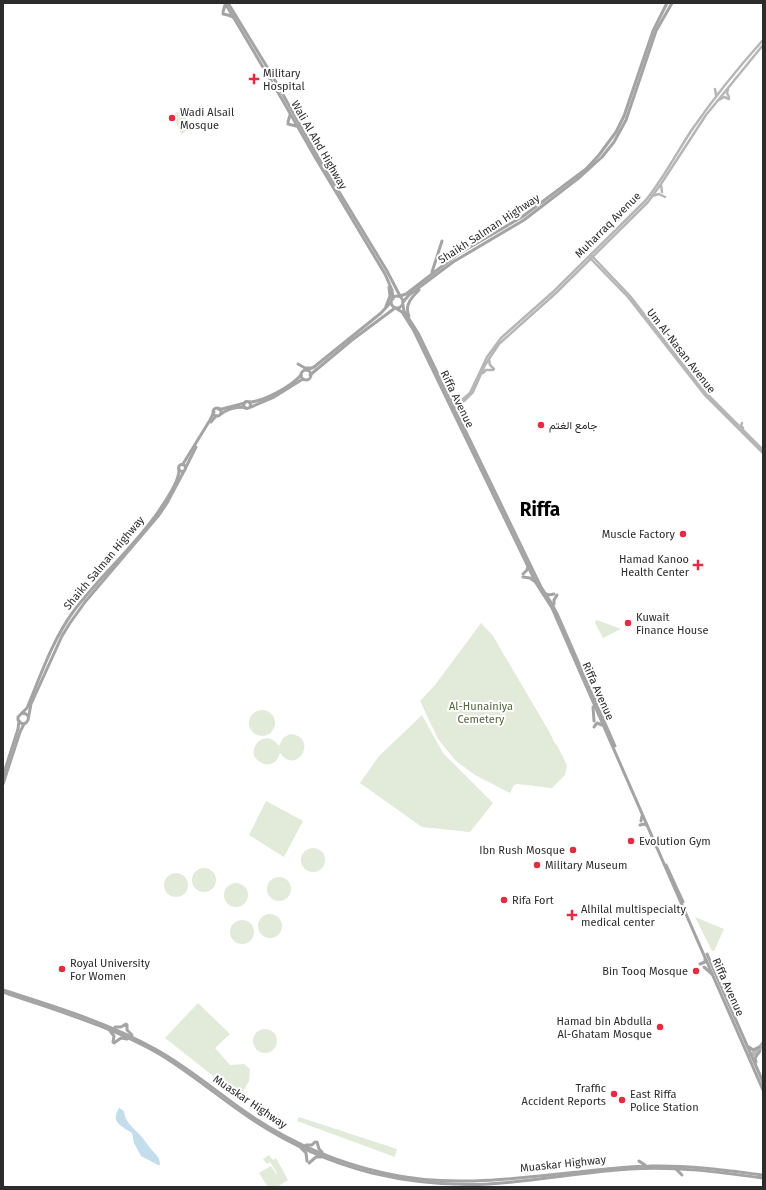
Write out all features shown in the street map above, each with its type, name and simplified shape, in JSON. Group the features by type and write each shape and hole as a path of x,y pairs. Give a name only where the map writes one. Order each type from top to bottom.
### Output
{"main road":[{"name":"Wali Al Ahd Highway","path":"225,3 297,126 387,271 400,296"},
{"path":"225,3 223,13 234,18"},
{"name":"Wali Al Ahd Highway","path":"228,3 272,75 388,279 393,298"},
{"name":"Shaikh Salman Highway","path":"400,296 405,295 412,290 458,254 522,217 586,169 599,155 611,140 624,116 653,31 667,3"},
{"name":"Shaikh Salman Highway","path":"403,304 409,295 453,262 524,220 580,177 602,157 614,142 626,120 656,31 672,3"},
{"path":"229,9 232,10 242,25"},
{"path":"758,46 763,46 763,41"},
{"name":"Muharraq Avenue","path":"453,407 460,405 473,392 490,356 507,336 638,212 651,195 691,131 724,87 763,41"},
{"name":"Muharraq Avenue","path":"453,407 471,390 483,364 498,342 547,299 661,184 693,133 714,104 763,46"},
{"path":"714,104 723,97 729,98 727,92 729,85"},
{"path":"716,97 716,89 724,87"},
{"path":"290,113 288,123 297,126"},
{"path":"293,119 297,121 308,140"},
{"path":"661,184 662,192"},
{"path":"649,189 651,195 659,194 665,197"},
{"path":"430,276 434,269 442,241"},
{"path":"436,247 439,250"},
{"path":"598,250 595,257 599,264"},
{"name":"Um Al-Nasan Avenue","path":"590,256 595,263 625,291 696,385 763,453"},
{"name":"Um Al-Nasan Avenue","path":"590,256 625,291 702,389 763,450"},
{"path":"584,264 590,261 595,263"},
{"path":"381,314 390,296 388,279"},
{"path":"411,321 407,312 408,304 411,298 426,282"},
{"path":"396,290 399,293 404,294 412,290"},
{"path":"400,296 403,304 387,314 321,365 310,375 308,380 303,379 274,397 251,407 242,407 224,411 219,416 216,416 202,437 184,471 179,469 180,465 183,464 215,410 260,400 272,395 295,381 303,371 317,365 381,314 393,298 400,296"},
{"path":"391,302 392,306 396,309"},
{"name":"Riffa Avenue","path":"403,304 404,312 418,333 448,394 536,583 552,608 746,1042 750,1056 763,1082"},
{"name":"Riffa Avenue","path":"396,309 401,311 414,332 458,416 545,593 555,610 593,695 594,702 604,727 642,814 750,1056 763,1090"},
{"path":"387,314 396,311 404,316"},
{"path":"481,374 485,370 493,370 489,363 490,356"},
{"path":"298,364 306,368 317,365"},
{"path":"307,370 310,375"},
{"path":"301,375 303,379"},
{"path":"696,385 698,392 704,394"},
{"path":"448,394 452,400 461,401"},
{"path":"249,402 251,407"},
{"path":"245,403 244,405 246,408"},
{"path":"458,416 457,410 460,405"},
{"path":"218,409 220,410 221,414"},
{"path":"720,411 739,426"},
{"path":"214,412 216,416"},
{"path":"742,423 741,426 744,430"},
{"path":"183,464 186,467"},
{"name":"Shaikh Salman Highway","path":"22,713 27,708 47,661 73,612 149,524 163,505 178,477 179,469"},
{"name":"Shaikh Salman Highway","path":"28,716 31,704 62,636 75,614 159,515 184,471"},
{"path":"159,515 166,508 168,508"},
{"path":"528,565 527,570 523,575 532,579 536,583"},
{"path":"545,593 555,595 553,601 555,610"},
{"path":"47,661 45,669 47,669"},
{"path":"580,673 591,694 593,695"},
{"path":"590,688 597,693 594,702 594,721"},
{"path":"3,776 18,729 18,717 22,713 26,714 28,716 28,720 20,732 3,784"},
{"path":"19,721 22,724 26,723"},
{"path":"594,727 598,723 604,727"},
{"path":"642,814 641,823 648,826"},
{"path":"700,964 705,962 705,955"},
{"path":"704,967 711,973 716,981"},
{"name":"Muaskar Highway","path":"3,991 101,1026 135,1041 170,1061 251,1119 300,1145 327,1157 349,1166 383,1176 422,1182 466,1184 502,1183 628,1169 674,1168 763,1177"},
{"name":"Muaskar Highway","path":"3,991 90,1019 141,1041 182,1066 264,1124 300,1145"},
{"path":"111,1027 120,1027 126,1024 126,1029 128,1032 141,1041"},
{"path":"101,1026 113,1034 113,1043 122,1038 135,1041"},
{"path":"746,1042 752,1050 760,1048"},
{"path":"758,1070 755,1058 763,1042"},
{"path":"750,1056 760,1048"},
{"path":"300,1145 310,1145 316,1142 320,1150 327,1157"},
{"path":"300,1145 305,1152 308,1162 316,1157 327,1157"},
{"name":"Muaskar Highway","path":"327,1157 384,1173 414,1179 448,1182 497,1180 601,1168 649,1166 684,1166 763,1177"},
{"path":"631,1167 638,1161 649,1166"},
{"path":"674,1168 682,1175 688,1169"}],"green space":[{"path":"182,110 191,129 181,134 173,114"},
{"path":"596,620 621,629 603,638 595,623"},
{"name":"Al-Hunainiya Cemetery","path":"481,623 493,636 557,745 567,765 565,775 552,788 517,784 514,785 510,793 475,775 456,761 438,739 420,701 435,685"},
{"path":"262,710 271,714 275,723 271,732 262,736 253,732 249,723 253,714"},
{"path":"422,715 443,753 493,803 470,832 422,827 360,783 379,756"},
{"path":"290,734 299,736 303,741 303,753 299,758 293,760 287,759 280,753 275,761 265,764 261,763 255,758 255,747 262,739 267,738 273,740 279,746 283,738"},
{"path":"266,801 303,821 284,857 249,835"},
{"path":"313,848 318,849 324,855 324,865 318,871 313,872 308,871 302,865 301,860 302,855 308,849"},
{"path":"204,868 209,869 215,875 215,885 209,891 204,892 199,891 193,885 192,880 193,875 199,869"},
{"path":"176,873 181,874 187,880 187,890 181,896 176,897 171,896 165,890 164,885 165,880 171,874"},
{"path":"279,877 284,878 290,884 290,894 284,900 279,901 274,900 268,894 267,889 268,884 274,878"},
{"path":"236,883 241,884 247,890 247,900 241,906 236,907 231,906 225,900 224,895 225,890 231,884"},
{"path":"270,914 275,915 281,921 281,931 275,937 270,938 265,937 259,931 258,926 259,921 265,915"},
{"path":"695,917 724,929 714,951 712,951"},
{"path":"242,920 247,921 253,927 253,937 247,943 242,944 237,943 231,937 230,932 231,927 237,921"},
{"path":"198,1003 230,1034 215,1048 230,1065 244,1064 250,1069 249,1081 240,1097 165,1038"},
{"path":"265,1029 270,1030 276,1036 276,1046 270,1052 265,1053 260,1052 254,1046 253,1041 254,1036 260,1030"},
{"path":"299,1117 397,1149 395,1157 297,1121"},
{"path":"269,1155 273,1160 276,1158 288,1180 277,1187 268,1187 259,1173 271,1166 276,1174 277,1173 270,1162 267,1164 263,1159"}],"water":[{"path":"119,1108 124,1111 126,1119 130,1125 157,1156 160,1165 141,1156 134,1143 132,1133 118,1124 116,1117"}],"place":[{"name":"Military Hospital","path":"254,79"},
{"name":"Wadi Alsail Mosque","path":"172,118"},
{"name":"جامع الغتم","path":"541,425"},
{"name":"Muscle Factory","path":"683,534"},
{"name":"Hamad Kanoo Health Center","path":"698,565"},
{"name":"Kuwait Finance House","path":"628,623"},
{"name":"Evolution Gym","path":"631,841"},
{"name":"Ibn Rush Mosque","path":"573,850"},
{"name":"Military Museum","path":"537,865"},
{"name":"Rifa Fort","path":"504,900"},
{"name":"Alhilal multispecialty medical center","path":"572,915"},
{"name":"Royal University For Women","path":"62,969"},
{"name":"Bin Tooq Mosque","path":"696,971"},
{"name":"Hamad bin Abdulla Al-Ghatam Mosque","path":"660,1027"},
{"name":"Traffic Accident Reports","path":"614,1094"},
{"name":"East Riffa Police Station","path":"622,1100"}],"district":[{"name":"Riffa","path":"540,509"}]}
